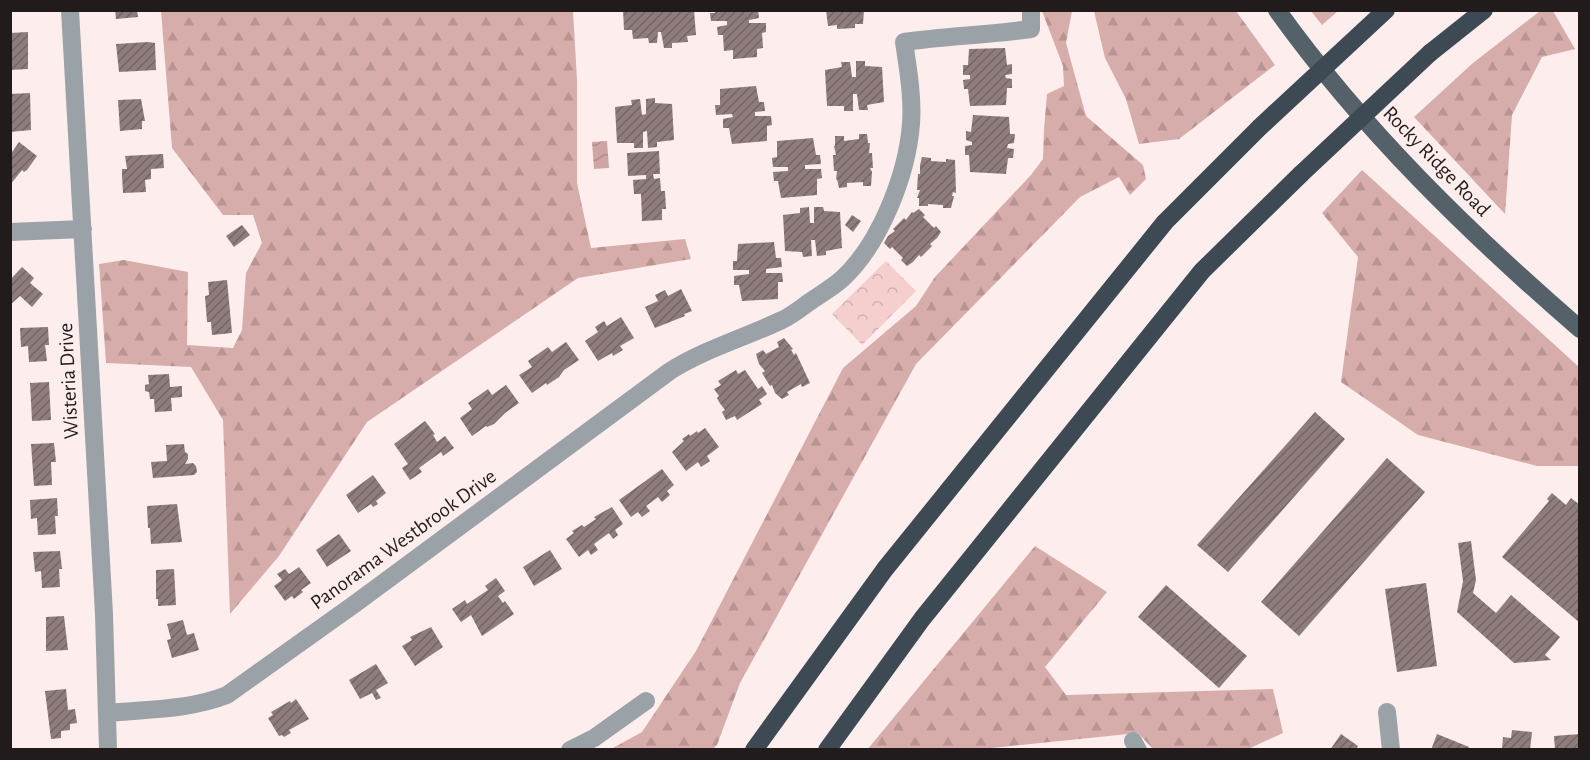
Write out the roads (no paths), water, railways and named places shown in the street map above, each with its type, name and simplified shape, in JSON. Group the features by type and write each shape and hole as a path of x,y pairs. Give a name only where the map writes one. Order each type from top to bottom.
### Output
{"highway":[{"path":"754,750 885,570 1165,222 1260,127 1386,10"},
{"path":"827,750 922,618 1202,271 1430,53 1484,10"}],"main road":[{"name":"Rocky Ridge Road","path":"1277,10 1341,94 1417,177 1580,329"}],"street":[{"name":"Wisteria Drive","path":"70,10 108,713 108,750"},
{"name":"Panorama Westbrook Drive","path":"108,713 189,706 226,695 356,603 670,371 707,351 784,320 842,279 863,254 889,208 902,174 911,124 910,83 904,42 1031,29 1031,10"},
{"path":"10,232 83,229"},
{"path":"570,750 594,738 646,701"},
{"path":"1387,712 1391,750"}],"water":[{"path":"607,141 609,168 594,169 592,142"}]}
